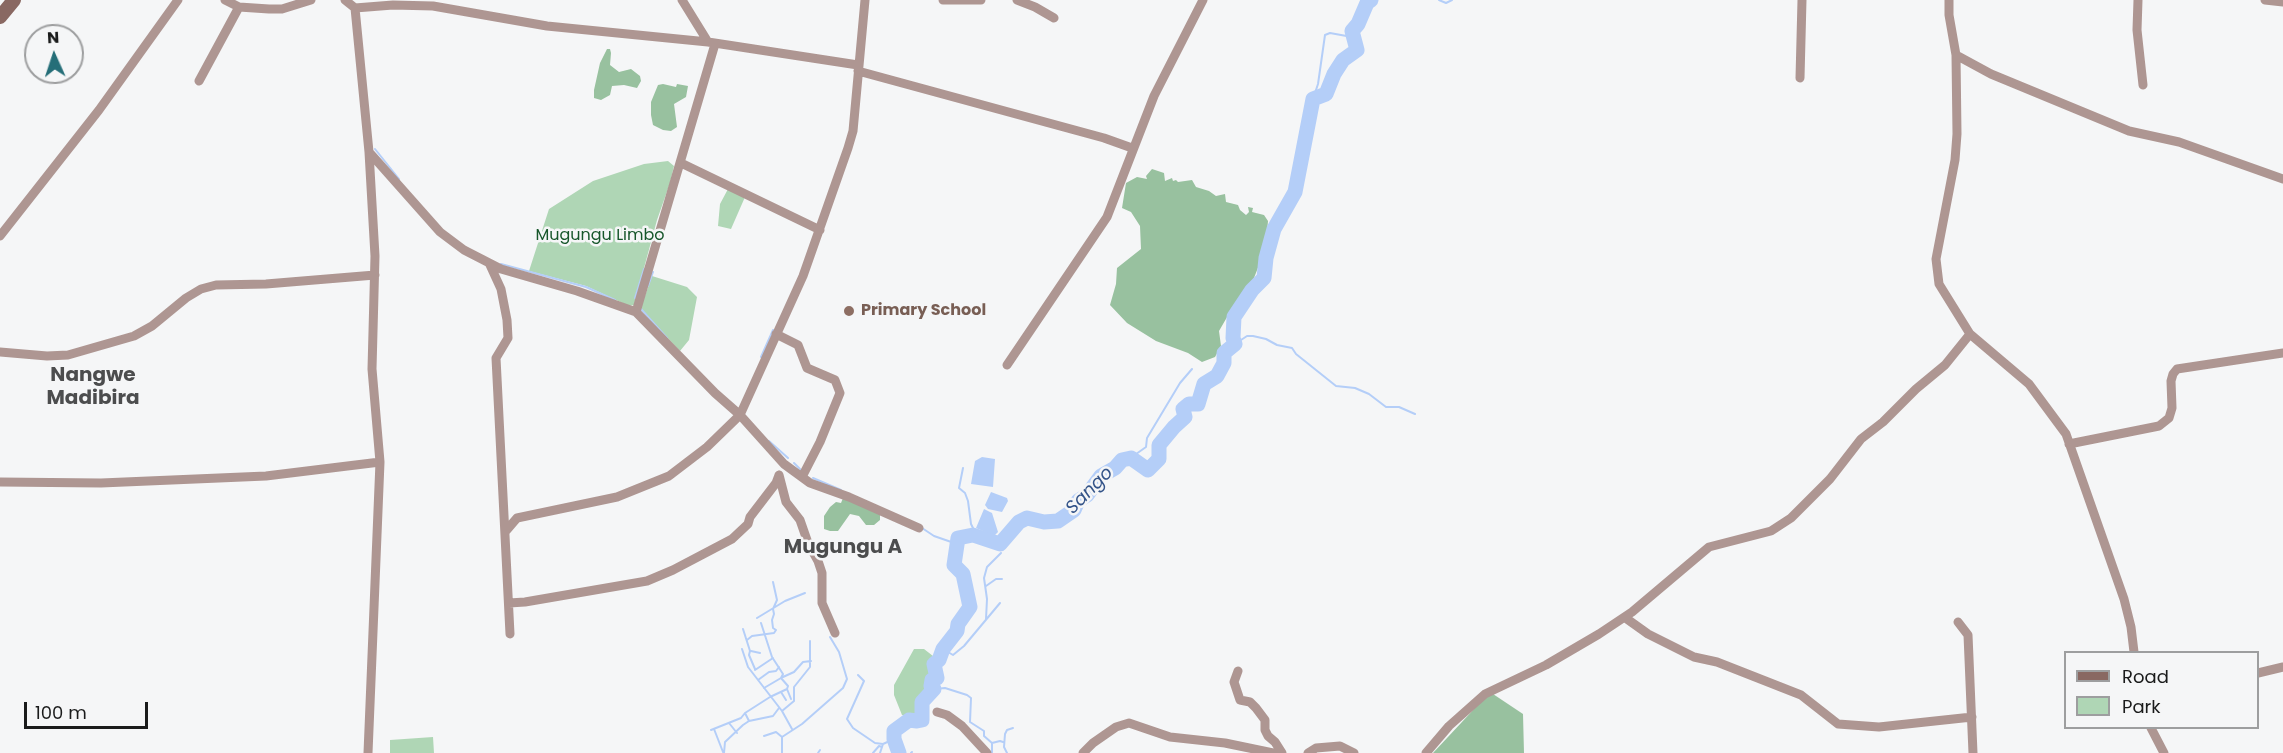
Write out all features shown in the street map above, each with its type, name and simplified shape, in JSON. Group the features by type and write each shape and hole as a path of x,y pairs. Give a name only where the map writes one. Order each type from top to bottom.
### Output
{"main road":[{"path":"0,17 14,0"}],"street":[{"path":"0,236 99,110 178,0"},
{"path":"225,0 240,7 282,9 311,0"},
{"path":"345,0 355,8 432,3 547,26 712,43 858,68 1132,148"},
{"path":"636,312 681,163 712,43 682,0"},
{"path":"504,507 508,514 517,518 617,497 669,476 706,447 740,415 802,276 853,131 865,0"},
{"path":"943,0 981,0"},
{"path":"1017,0 1054,18"},
{"path":"1007,365 1107,216 1154,96 1203,0"},
{"path":"1800,78 1803,0"},
{"path":"1949,0 1949,15 1956,55 1957,134 1955,160 1937,247 1936,266 1939,284 1970,334 2029,384 2066,434 2124,599 2134,651"},
{"path":"2138,0 2137,30 2143,85"},
{"path":"2265,0 2283,2"},
{"path":"199,81 240,7"},
{"path":"355,8 369,152 375,274 372,369 380,462 368,753"},
{"path":"1956,55 2001,79 2129,131 2179,142 2283,179"},
{"path":"369,152 440,232 464,250 490,265 577,291 636,312 715,393 740,415 784,464 810,483 849,497 919,528"},
{"path":"681,163 820,230"},
{"path":"490,265 501,289 508,338 496,358 510,634"},
{"path":"0,352 47,356 74,354 134,336 152,326 186,298 201,289 216,285 266,284 375,274"},
{"path":"776,334 798,345 807,368 835,380 840,393 827,427 802,477"},
{"path":"1426,753 1449,726 1485,694 1546,665 1632,612 1708,547 1771,531 1791,518 1830,479 1861,439 1945,365 1970,334"},
{"path":"2069,444 2159,426 2169,418 2172,408 2171,381 2177,369 2283,353"},
{"path":"0,482 101,483 266,476 380,462"},
{"path":"509,603 647,581 673,570 732,539 748,524 776,483 784,464"},
{"path":"779,475 786,502 800,520 808,543 818,561 822,573 822,603 834,633"},
{"path":"505,532 517,518"},
{"path":"1627,619 1648,634 1694,657 1717,662 1801,695 1838,724 1878,727 1972,717"},
{"path":"1958,622 1968,635 1973,753"},
{"path":"2259,674 2283,667"},
{"path":"1238,671 1234,682 1240,700 1250,702 1256,708 1265,720 1265,730 1268,736 1282,753"},
{"path":"937,712 962,726 987,753"},
{"path":"1083,753 1116,727 1129,723 1170,737 1225,743 1273,753"},
{"path":"2152,729 2164,753"},
{"path":"1308,753 1316,748 1340,746 1354,753"}],"green space":[{"path":"607,49 610,49 611,53 610,65 619,72 631,69 640,76 641,81 637,88 624,85 612,86 610,95 601,100 594,98 594,90 600,63"},
{"path":"677,84 688,86 686,97 674,104 677,127 671,131 653,125 651,115 651,102 658,85 676,87"},
{"name":"Mugungu Limbo","path":"668,161 674,166 670,183 657,220 634,305 629,306 586,286 529,271 549,209 593,181 644,164"},
{"path":"1152,169 1164,173 1165,181 1172,178 1173,181 1178,182 1192,180 1196,187 1216,196 1225,194 1226,202 1238,205 1246,215 1249,212 1248,207 1253,208 1252,212 1264,215 1268,221 1267,232 1272,232 1252,283 1219,331 1221,346 1215,357 1202,362 1188,353 1156,341 1127,323 1110,305 1116,284 1117,268 1141,249 1140,226 1131,212 1122,208 1126,183 1137,177 1147,179 1146,176"},
{"path":"728,189 745,197 731,229 718,226 720,204"},
{"path":"652,276 687,287 697,297 689,340 680,351 642,311 641,307"},
{"path":"843,498 880,514 880,520 874,525 866,525 859,516 850,514 838,531 824,529 824,516 830,507 836,502 841,503"},
{"path":"914,649 924,649 933,656 931,661 933,674 914,716 902,715 894,695 894,685"},
{"path":"1490,692 1523,714 1524,753 1433,753"},
{"path":"433,737 434,753 390,753 390,740"}],"water":[{"path":"982,457 995,459 993,487 971,484 975,461"},
{"path":"991,492 1007,498 1008,501 1002,512 988,509 985,505"},
{"path":"984,509 992,513 998,532 994,536 976,528"}],"waterway":[{"name":"Sango","path":"899,753 894,731 909,720 922,720 922,702 934,689 931,686 932,680 937,678 934,664 939,660 943,649 957,631 958,624 970,607 963,574 954,565 958,538 973,535 1000,544 1019,522 1027,518 1044,522 1058,521 1074,510 1078,501 1087,495 1101,476 1115,468 1122,460 1131,458 1148,470 1159,459 1159,445 1185,417 1183,409 1189,404 1198,404 1204,384 1217,376 1224,363 1224,353 1235,344 1234,317 1252,290 1264,278 1266,258 1274,229 1295,192 1313,99 1326,94 1343,60 1357,50 1352,31 1358,24 1367,3 1371,0"},
{"path":"1439,0 1446,3 1452,0"},
{"path":"1313,99 1318,84 1325,35 1330,33 1352,37"},
{"path":"375,149 399,179"},
{"path":"501,264 586,287 615,300"},
{"path":"635,298 644,269"},
{"path":"648,286 653,272"},
{"path":"641,309 667,338"},
{"path":"761,357 773,330"},
{"path":"1235,344 1247,336 1253,336 1292,348 1296,354 1336,386 1355,388 1369,394 1386,407 1399,407 1415,414"},
{"path":"1129,459 1146,447 1147,438 1180,383 1192,369"},
{"path":"769,441 788,458"},
{"path":"794,463 802,471"},
{"path":"963,468 959,488 965,493 968,501 974,530 987,540"},
{"path":"813,478 841,490"},
{"path":"922,528 934,536 957,544"},
{"path":"986,619 987,599 984,578 987,567 1001,553"},
{"path":"986,586 996,579 1002,579"},
{"path":"747,640 752,636 774,633 776,630 773,628 772,620 777,600 773,582"},
{"path":"757,618 785,601 805,593"},
{"path":"943,649 953,655 964,646 1000,603"},
{"path":"761,623 772,657 783,674 781,678"},
{"path":"743,629 755,669"},
{"path":"782,753 782,737 802,724 843,688 847,679 839,652 830,637"},
{"path":"782,711 794,701 794,687 810,667 810,641"},
{"path":"742,649 748,667 782,711 792,729"},
{"path":"751,651 760,653"},
{"path":"755,670 773,658"},
{"path":"783,677 794,672 803,662 811,661"},
{"path":"758,680 769,672 776,671 779,667"},
{"path":"858,675 864,681 847,719 853,728 875,743 883,744"},
{"path":"764,688 781,678 788,686 791,699"},
{"path":"934,689 945,688 971,698 970,722 984,731 984,736 992,743 992,753"},
{"path":"745,713 787,689"},
{"path":"781,692 786,700"},
{"path":"724,753 725,742 743,725 749,721 773,716 779,708"},
{"path":"711,730 741,718 745,713 749,721"},
{"path":"729,723 737,733"},
{"path":"1007,753 1004,747 1005,734 1007,730 1013,728"},
{"path":"714,729 723,752"},
{"path":"764,736 776,732 782,737"},
{"path":"880,753 883,744 894,739"},
{"path":"992,743 1003,742"},
{"path":"873,753 879,746 882,747"}],"place":[{"name":"Primary School","path":"849,311"}],"district":[{"name":"Nangwe Madibira","path":"93,388"},
{"name":"Mugungu A","path":"843,548"}]}
